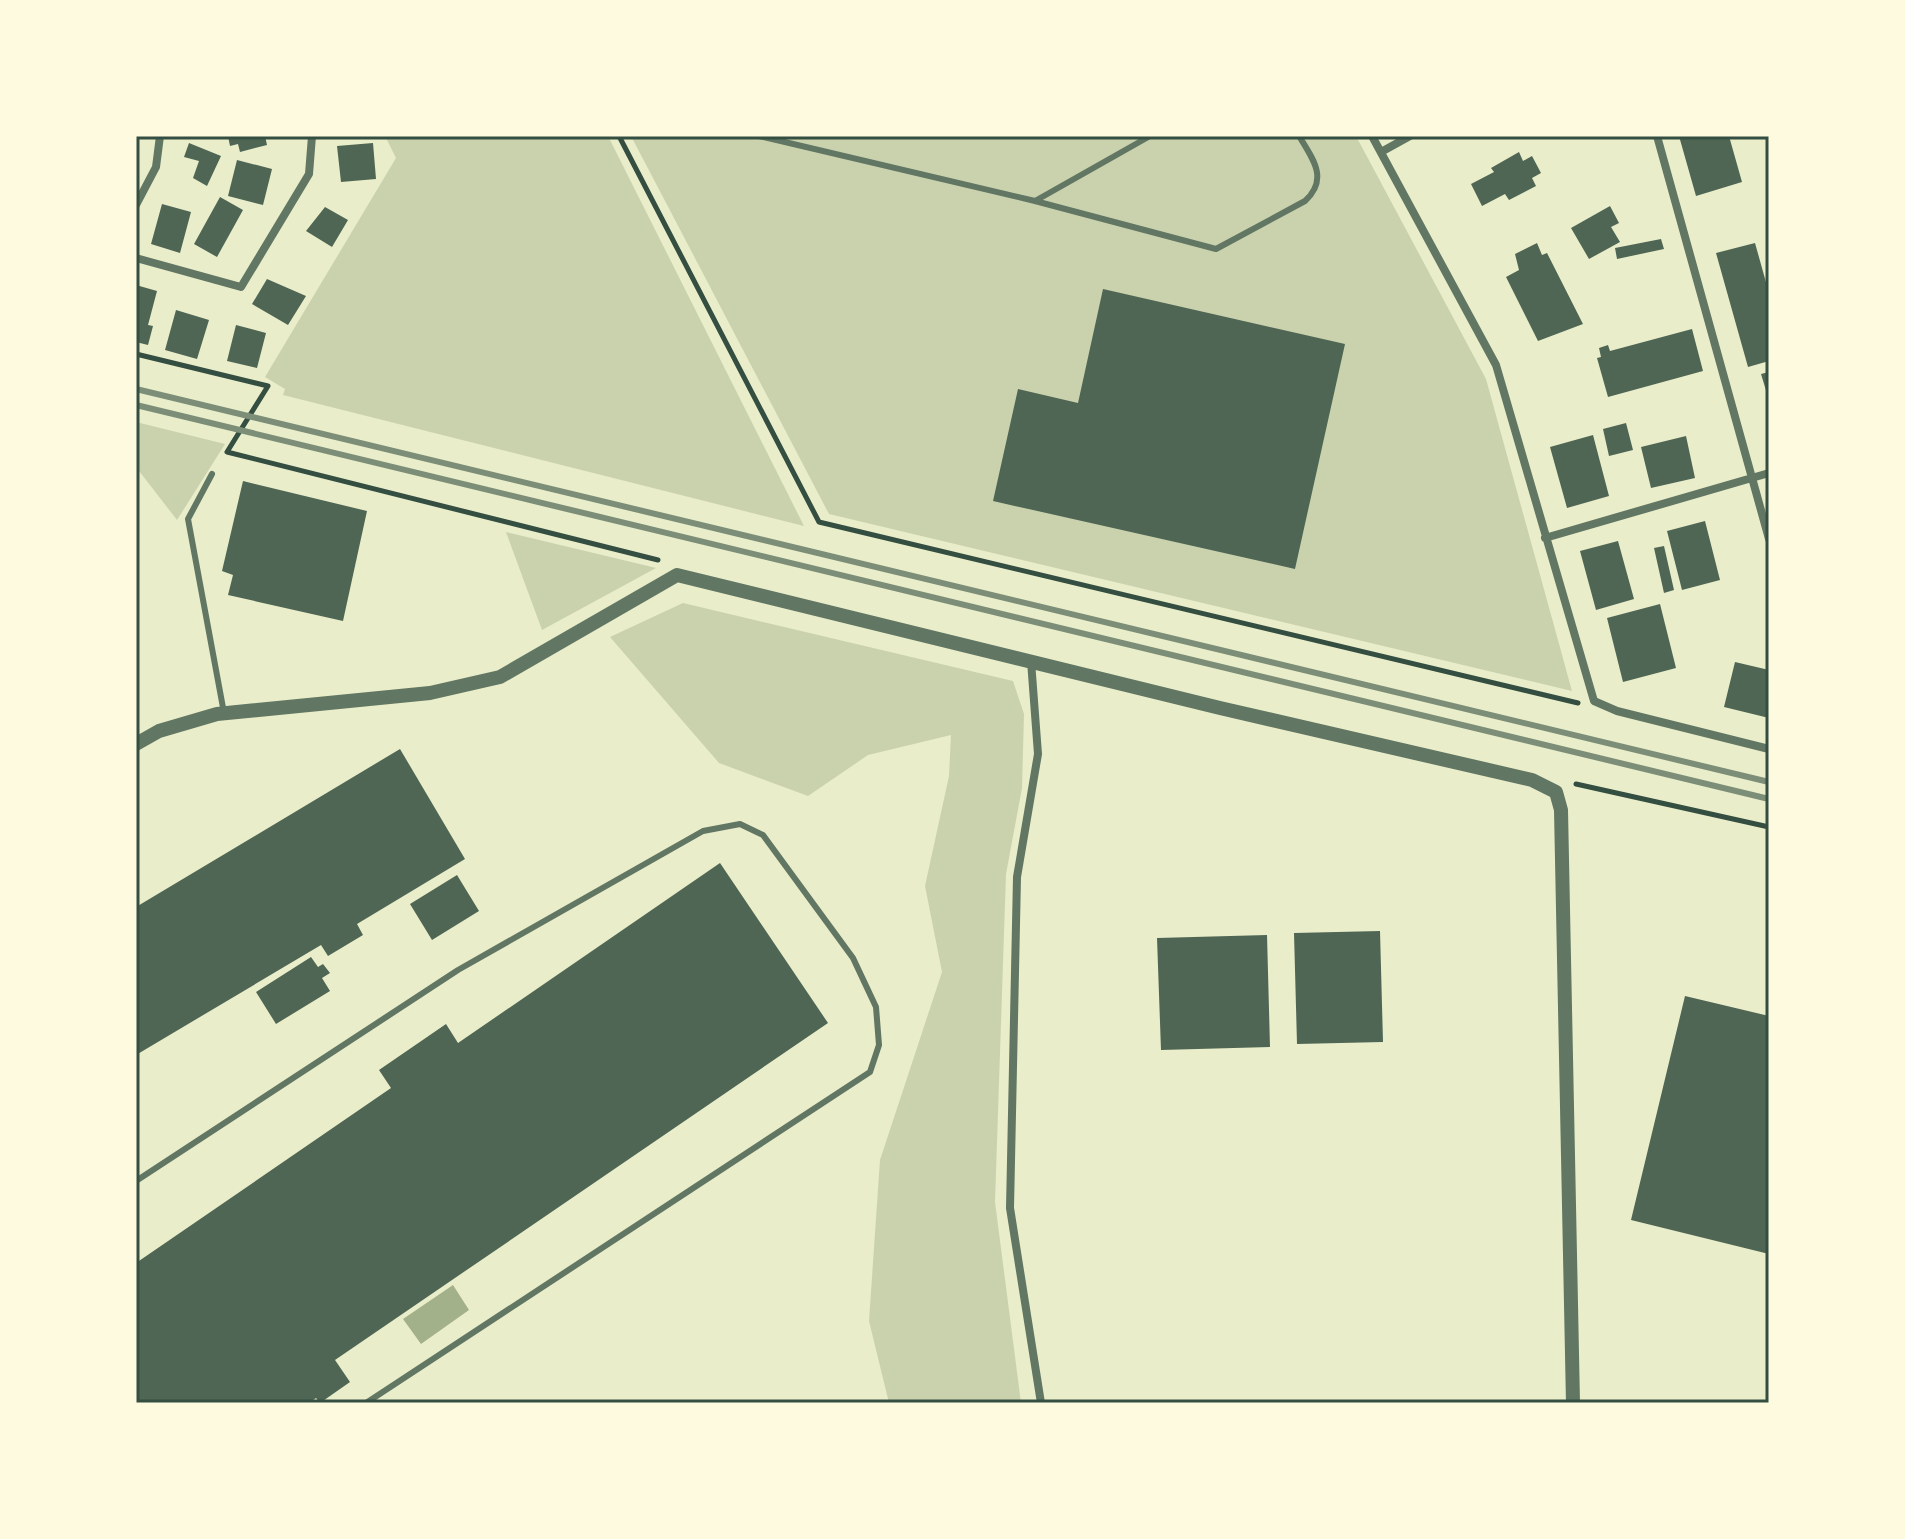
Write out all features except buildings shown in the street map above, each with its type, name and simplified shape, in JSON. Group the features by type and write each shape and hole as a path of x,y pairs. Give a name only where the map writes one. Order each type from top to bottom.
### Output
{"street":[{"path":"136,205 156,167 160,136"},
{"path":"136,258 241,287 309,174 312,136"},
{"path":"1372,136 1496,365 1594,701 1617,711 1769,749"},
{"path":"1381,152 1410,136"},
{"path":"1657,136 1769,539"},
{"path":"1545,538 1769,473"},
{"path":"136,744 186,722 224,713 430,693 500,677 677,575 1532,780 1556,792 1561,810 1573,1403"},
{"path":"1031,661 1038,754 1017,877 1010,1208 1041,1403"}],"lane":[{"path":"759,136 1035,201 1216,249 1305,201 1315,192 1320,177 1318,169 1299,136"},
{"path":"1035,201 1150,136"},
{"path":"212,474 188,519 224,713"},
{"path":"136,1181 458,970 703,831 740,824 763,835 853,958 876,1007 879,1045 870,1072 366,1403"}],"path":[{"path":"619,136 819,522 1576,704 1594,701"},
{"path":"136,354 268,386 227,452 665,561 677,575"},
{"path":"1556,792 1580,782 1769,827"}],"shaded area":[{"path":"385,136 608,136 804,526 283,395 285,389 265,377 396,158"},
{"path":"631,136 1356,136 1486,379 1572,691 829,514"},
{"path":"136,422 225,444 177,520 136,467"},
{"path":"506,532 648,566 656,568 542,630"},
{"path":"683,603 1013,681 1024,714 1022,788 1006,874 995,1202 1021,1403 889,1403 869,1321 880,1160 942,972 925,886 949,776 951,735 868,755 808,796 719,763 610,637"},
{"path":"453,1285 469,1310 421,1344 403,1319"}],"railway":[{"path":"136,389 1769,782"},
{"path":"136,405 1769,799"}]}
